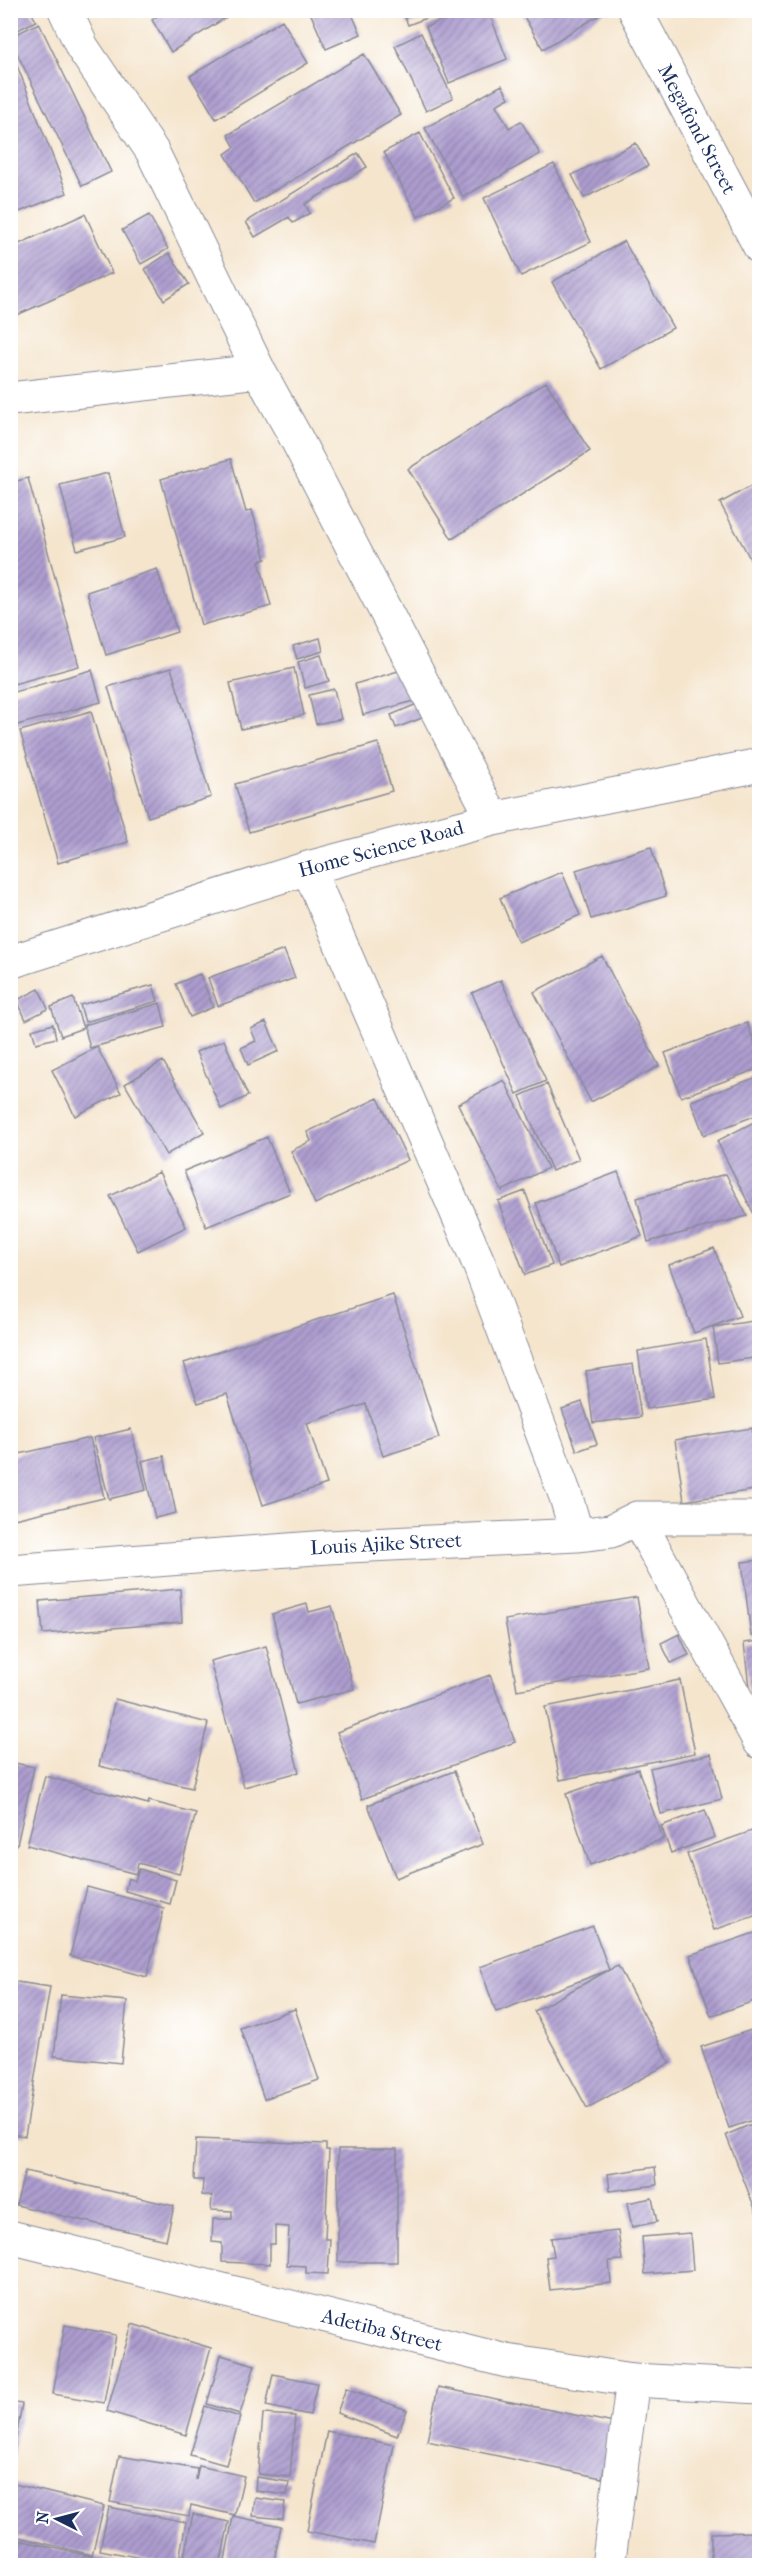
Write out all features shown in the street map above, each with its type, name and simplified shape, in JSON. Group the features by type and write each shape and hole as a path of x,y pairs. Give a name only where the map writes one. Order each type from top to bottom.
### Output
{"street":[{"path":"65,10 82,47 152,151 259,371 493,819"},
{"name":"Megafond Street","path":"635,10 759,247"},
{"path":"10,399 259,371"},
{"name":"Home Science Road","path":"10,962 308,868 493,819 759,765"},
{"path":"308,868 479,1264 566,1497 577,1535"},
{"path":"637,1518 759,1742"},
{"name":"Louis Ajike Street","path":"10,1571 328,1547 577,1535 611,1532 637,1518 759,1518"},
{"name":"Adetiba Street","path":"10,2237 507,2361 633,2380 759,2387"},
{"path":"608,2565 633,2380"}],"building":[{"path":"10,10 30,10 36,21 10,34"},
{"path":"166,10 238,10 171,52 152,20"},
{"path":"309,10 350,10 361,34 326,49"},
{"path":"402,10 445,10 445,11 408,25"},
{"path":"465,10 488,10 507,59 449,83 426,27"},
{"path":"520,10 608,10 543,49"},
{"path":"282,20 308,63 216,119 190,76"},
{"path":"39,23 111,172 82,186 10,39"},
{"path":"421,33 453,98 426,111 395,46"},
{"path":"11,50 67,193 14,214 10,206"},
{"path":"364,54 401,115 254,203 225,154 235,147 228,135"},
{"path":"502,85 509,98 496,105 509,128 521,121 540,154 463,197 425,128"},
{"path":"420,133 454,198 418,217 384,152"},
{"path":"636,143 648,166 584,198 572,175"},
{"path":"358,153 367,167 305,204 310,213 293,223 289,217 255,237 246,222"},
{"path":"554,164 591,242 521,276 484,198"},
{"path":"85,214 112,273 10,318 10,248"},
{"path":"149,215 168,249 141,264 122,230"},
{"path":"624,241 673,328 601,369 552,282"},
{"path":"169,253 189,284 164,300 145,269"},
{"path":"546,382 590,451 452,539 408,469"},
{"path":"231,459 246,512 252,510 266,559 259,561 271,606 201,625 161,479"},
{"path":"108,473 125,537 77,550 60,485"},
{"path":"28,478 79,666 10,685 10,483"},
{"path":"760,481 760,577 720,503"},
{"path":"157,569 177,632 106,655 87,592"},
{"path":"320,638 323,651 297,659 293,646"},
{"path":"321,655 329,681 305,688 298,662"},
{"path":"171,668 211,797 148,817 108,687"},
{"path":"294,668 304,715 241,729 230,683"},
{"path":"405,669 414,701 363,715 355,684"},
{"path":"92,670 101,702 10,727 10,693"},
{"path":"334,689 341,719 316,724 309,695"},
{"path":"417,704 422,718 396,728 391,715"},
{"path":"91,711 128,842 58,863 20,731"},
{"path":"378,743 392,791 249,832 235,784"},
{"path":"651,847 666,896 591,919 576,870"},
{"path":"562,872 580,915 518,942 500,898"},
{"path":"284,950 295,978 218,1006 208,978"},
{"path":"602,956 659,1066 591,1102 534,992"},
{"path":"200,974 213,1007 190,1017 176,984"},
{"path":"501,980 546,1081 517,1094 472,993"},
{"path":"153,985 158,1001 85,1022 80,1005"},
{"path":"39,989 48,1009 26,1020 17,1000"},
{"path":"73,998 83,1028 61,1036 51,1007"},
{"path":"160,1003 166,1027 90,1048 84,1025"},
{"path":"266,1022 279,1051 248,1065 241,1048 256,1041 251,1029"},
{"path":"747,1023 760,1058 760,1068 681,1097 665,1053"},
{"path":"53,1024 56,1038 36,1043 32,1030"},
{"path":"224,1040 248,1096 221,1109 196,1052"},
{"path":"97,1047 121,1093 75,1116 52,1070"},
{"path":"163,1061 204,1132 166,1155 125,1084"},
{"path":"760,1076 760,1114 704,1135 691,1101"},
{"path":"504,1080 548,1168 502,1191 458,1104"},
{"path":"547,1084 579,1159 552,1171 520,1096"},
{"path":"378,1098 408,1160 315,1204 291,1151 311,1141 307,1132"},
{"path":"760,1119 760,1219 757,1220 717,1141"},
{"path":"267,1137 290,1193 206,1227 184,1171"},
{"path":"159,1172 186,1227 138,1251 110,1196"},
{"path":"618,1172 642,1236 559,1267 536,1203"},
{"path":"726,1174 747,1216 648,1242 637,1198"},
{"path":"525,1191 552,1265 525,1275 498,1201"},
{"path":"714,1248 740,1316 694,1333 669,1265"},
{"path":"393,1295 439,1438 383,1456 366,1404 307,1423 327,1484 263,1505 227,1394 198,1403 184,1363"},
{"path":"760,1320 760,1357 718,1363 713,1327"},
{"path":"706,1339 715,1399 646,1409 638,1351"},
{"path":"633,1364 641,1417 593,1423 586,1371"},
{"path":"582,1402 597,1444 577,1451 562,1409"},
{"path":"752,1428 760,1489 684,1501 675,1440"},
{"path":"131,1429 146,1490 109,1499 93,1438"},
{"path":"90,1438 104,1498 10,1520 10,1456"},
{"path":"164,1456 176,1513 155,1518 142,1461"},
{"path":"760,1560 760,1635 751,1636 742,1562"},
{"path":"180,1589 182,1622 43,1634 40,1601"},
{"path":"637,1597 649,1668 517,1690 505,1620"},
{"path":"307,1604 309,1612 332,1606 354,1689 296,1704 272,1614"},
{"path":"679,1634 689,1655 671,1663 661,1643"},
{"path":"760,1641 760,1695 750,1696 744,1643"},
{"path":"266,1646 299,1772 244,1787 210,1661"},
{"path":"490,1675 515,1742 362,1799 337,1732"},
{"path":"680,1680 695,1753 560,1780 545,1707"},
{"path":"115,1699 208,1723 192,1788 99,1766"},
{"path":"711,1754 722,1799 661,1814 650,1768"},
{"path":"10,1762 34,1767 17,1845 10,1843"},
{"path":"638,1769 663,1839 590,1865 566,1794"},
{"path":"454,1771 483,1844 396,1878 368,1805"},
{"path":"45,1776 148,1804 149,1801 196,1813 179,1874 138,1863 136,1874 27,1845"},
{"path":"705,1810 715,1837 671,1853 661,1826"},
{"path":"760,1828 760,1914 714,1930 687,1854"},
{"path":"139,1869 176,1880 170,1904 125,1891 128,1878 135,1881"},
{"path":"87,1887 164,1908 147,1977 70,1956"},
{"path":"593,1926 609,1970 496,2012 480,1967"},
{"path":"760,1931 760,1999 711,2016 690,1955"},
{"path":"618,1966 670,2063 587,2108 534,2011"},
{"path":"10,1981 50,1987 25,2136 10,2134"},
{"path":"61,1995 127,2001 121,2063 54,2056"},
{"path":"295,2009 319,2080 264,2099 240,2028"},
{"path":"760,2027 760,2118 729,2128 701,2047"},
{"path":"754,2123 760,2136 759,2219 726,2135"},
{"path":"196,2139 326,2144 326,2150 329,2150 325,2239 330,2239 328,2274 306,2273 306,2266 287,2265 289,2227 275,2226 275,2244 270,2244 270,2264 222,2262 222,2243 212,2242 213,2219 232,2219 232,2211 211,2210 212,2196 202,2195 203,2180 194,2180"},
{"path":"338,2149 397,2149 397,2262 338,2262"},
{"path":"655,2167 657,2185 610,2191 608,2174"},
{"path":"25,2171 174,2206 166,2240 16,2205"},
{"path":"652,2198 657,2222 632,2227 627,2203"},
{"path":"618,2231 622,2260 609,2261 611,2283 550,2290 546,2257 554,2256 551,2238"},
{"path":"690,2233 693,2270 645,2274 642,2237"},
{"path":"132,2324 211,2348 186,2435 107,2411"},
{"path":"65,2325 116,2335 104,2403 53,2394"},
{"path":"221,2355 255,2365 240,2414 207,2404"},
{"path":"273,2374 317,2383 310,2415 266,2406"},
{"path":"438,2387 614,2423 602,2478 427,2441"},
{"path":"346,2388 407,2410 397,2436 337,2413"},
{"path":"10,2402 22,2404 12,2462 10,2462"},
{"path":"205,2406 240,2417 226,2465 190,2455"},
{"path":"263,2414 295,2416 290,2477 258,2474"},
{"path":"327,2431 394,2445 374,2544 307,2531"},
{"path":"119,2456 197,2469 196,2480 199,2466 244,2476 235,2515 191,2505 189,2516 110,2502"},
{"path":"256,2477 289,2482 287,2495 255,2491"},
{"path":"10,2483 104,2506 92,2555 10,2535"},
{"path":"255,2498 285,2502 283,2519 253,2516"},
{"path":"109,2507 186,2522 178,2565 100,2550"},
{"path":"193,2514 229,2522 220,2566 182,2566"},
{"path":"233,2516 281,2526 273,2566 224,2566"},
{"path":"760,2532 760,2566 711,2566 711,2533"},
{"path":"10,2538 129,2565 129,2566 10,2566"}]}
